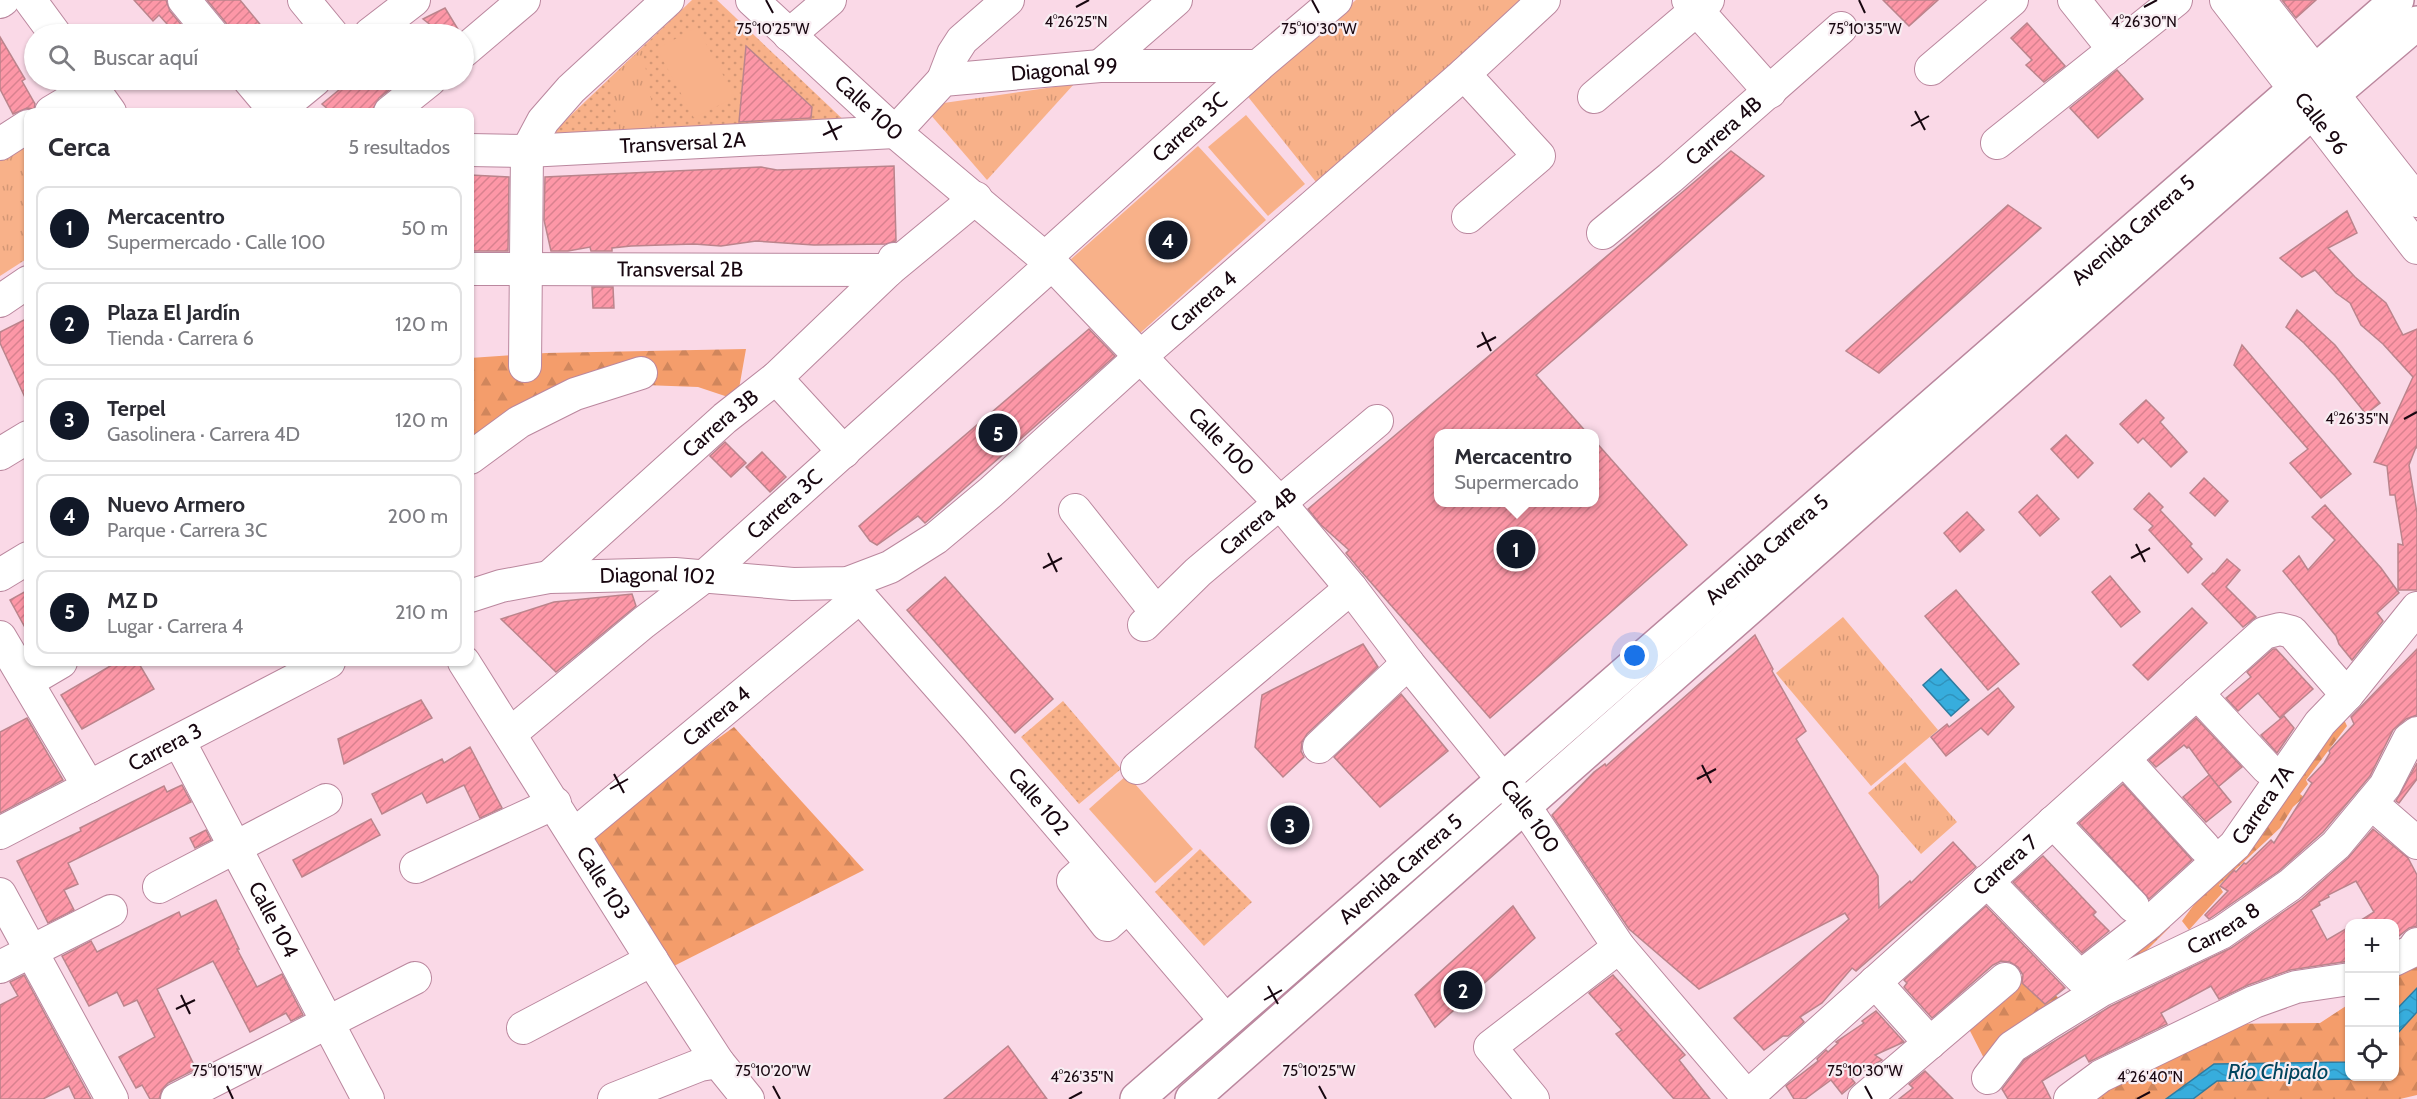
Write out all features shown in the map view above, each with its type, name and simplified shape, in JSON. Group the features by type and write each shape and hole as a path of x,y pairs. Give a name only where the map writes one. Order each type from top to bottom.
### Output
{"main road":[{"name":"Avenida Carrera 5","path":"1192,1099 1525,807 2313,92 2397,0"},
{"name":"Avenida Carrera 5","path":"1137,1099 1504,780 2313,92 2417,23"}],"street":[{"path":"30,0 48,24"},
{"path":"183,0 203,24"},
{"path":"304,0 324,24"},
{"path":"383,24 414,0"},
{"path":"474,42 524,0"},
{"path":"525,366 527,151 543,121 571,89 668,0"},
{"name":"Calle 100","path":"752,0 895,132 1049,261 1280,504 1351,588 1408,663 1525,807 1619,947 1747,1098"},
{"path":"789,35 830,0"},
{"path":"895,132 943,80 952,54 962,40 1008,0"},
{"path":"1100,66 1176,0"},
{"name":"Carrera 3C","path":"510,734 643,622 706,575 844,452 1258,66 1336,0"},
{"name":"Carrera 4","path":"574,834 854,590 936,538 991,492 1140,357 1464,74 1544,0"},
{"path":"1931,69 2012,0"},
{"path":"2074,0 2114,50"},
{"path":"1997,143 2176,0"},
{"name":"Calle 96","path":"2226,0 2417,201"},
{"name":"Calle 96","path":"2259,0 2313,92 2417,248"},
{"path":"1593,96 1698,3 1770,92"},
{"name":"Carrera 4B","path":"1603,232 1770,92 1841,28"},
{"name":"Diagonal 99","path":"943,80 1100,66 1258,66"},
{"path":"1464,74 1539,156 1468,217"},
{"path":"56,108 81,90"},
{"path":"95,90 108,108"},
{"path":"257,90 273,108"},
{"path":"281,108 303,90"},
{"path":"395,108 418,90"},
{"path":"0,144 24,129"},
{"name":"Transversal 2A","path":"474,150 527,151 895,132"},
{"name":"Carrera 3B","path":"549,578 725,418 776,378 889,270 972,195"},
{"name":"Transversal 2B","path":"474,269 889,270"},
{"path":"0,301 24,285"},
{"path":"474,455 519,422 575,394 641,374"},
{"path":"776,378 844,452"},
{"name":"Carrera 4B","path":"1075,510 1150,619 1198,572 1377,421"},
{"path":"0,454 24,439"},
{"path":"0,575 24,560"},
{"name":"Diagonal 102","path":"474,595 501,586 549,578 675,574 854,590"},
{"path":"1137,768 1351,588"},
{"name":"Calle 102","path":"854,590 975,727 1082,873 1117,916 1226,1021"},
{"name":"Carrera 7A","path":"1987,881 2080,977 2141,915 2235,845 2320,723 2347,695 2417,608"},
{"name":"Carrera 7","path":"1747,1098 2264,633 2280,629 2292,632 2347,695"},
{"path":"0,637 89,786"},
{"path":"1319,747 1408,663"},
{"path":"27,682 55,666"},
{"name":"Carrera 3","path":"0,833 321,666"},
{"name":"Calle 103","path":"467,666 510,734 545,807 574,834 652,960 709,1063 748,1099"},
{"path":"2197,693 2267,768"},
{"name":"Carrera 8","path":"1988,1078 2013,1047 2030,1036 2102,990 2221,933 2290,885 2336,845 2385,786 2409,739 2417,733"},
{"name":"Calle 104","path":"179,741 368,1099"},
{"path":"2124,759 2204,847"},
{"path":"159,887 326,800"},
{"path":"2371,803 2417,843"},
{"path":"416,867 545,807"},
{"path":"2053,822 2141,915 2184,950"},
{"path":"0,894 112,1099"},
{"path":"0,967 111,911"},
{"path":"2399,958 2412,951 2417,944"},
{"path":"1533,1099 1490,1047 1619,947"},
{"path":"523,1028 652,960"},
{"path":"177,1099 415,978"},
{"path":"1864,1099 2005,979"},
{"path":"2070,1099 2101,1076 2254,1002 2296,987 2345,980"},
{"path":"1875,982 1930,1043"},
{"path":"614,1099 709,1063"}],"green space":[{"path":"692,0 717,0 850,126 550,135"},
{"path":"1356,0 1528,0 1316,182 1245,93"},
{"path":"697,27 735,97 694,118 657,49"},
{"path":"642,48 657,132 620,133 609,79"},
{"path":"1074,84 987,180 923,106"},
{"path":"1246,115 1305,184 1268,216 1208,147"},
{"path":"24,141 24,261 0,276 0,157"},
{"path":"1198,146 1266,220 1138,335 1070,260"},
{"path":"746,349 737,400 698,387 644,385 605,395 474,462 474,358 546,353"},
{"path":"1843,617 1938,730 1871,786 1776,673"},
{"path":"1063,701 1121,769 1079,804 1021,737"},
{"path":"2338,707 2347,726 2306,780 2308,784 2300,794 2304,797 2293,807 2280,828 2219,885 2223,892 2189,930 2182,921"},
{"path":"734,727 864,870 662,972 590,830"},
{"path":"1905,762 1957,822 1921,854 1868,793"},
{"path":"1127,775 1193,849 1155,883 1089,809"},
{"path":"1200,849 1252,902 1204,946 1155,892"},
{"path":"2161,920 2170,927 2138,959 1995,1080 1969,1029 1996,992 2005,1001 2020,986 2017,980 2032,968 2061,1001"},
{"path":"2417,959 2417,1095 2400,1099 2084,1099 2219,1024 2320,1023 2345,1007 2345,1081 2399,1081 2399,971"}],"water":[{"path":"1941,669 1969,700 1951,716 1923,685"},
{"path":"2417,988 2417,1012 2399,1032 2399,1007"},
{"name":"Río Chipalo","path":"2345,1062 2345,1079 2217,1081 2193,1099 2166,1099 2214,1064"}],"building":[{"path":"134,0 166,0 170,11 181,24 167,24 159,15 153,21"},
{"path":"207,0 240,0 260,24 226,24"},
{"path":"1883,0 1938,0 1909,26"},
{"path":"2282,0 2316,0 2296,18"},
{"path":"445,8 455,24 429,24 423,19"},
{"path":"2027,23 2065,66 2044,82 2026,65 2032,60 2011,38"},
{"path":"0,37 24,77 22,81 24,90 27,90 35,104 34,108 24,108 13,114 0,89"},
{"path":"746,46 812,107 811,118 739,122"},
{"path":"2117,70 2143,99 2098,138 2070,108"},
{"path":"339,90 389,90 379,98 374,108 326,108 322,104"},
{"path":"1731,151 1764,176 1536,375 1584,429 1434,429 1434,507 1599,507 1599,446 1687,545 1490,718 1360,570 1346,553 1349,550 1321,525 1308,509"},
{"path":"894,166 896,241 886,244 814,245 756,241 721,246 694,244 631,246 612,248 612,251 591,251 590,247 551,251 544,220 545,177 761,167 777,170"},
{"path":"474,175 509,177 508,251 474,251"},
{"path":"2008,205 2041,228 1879,373 1846,351"},
{"path":"2347,211 2357,233 2328,248 2355,277 2386,303 2403,335 2417,329 2417,448 2409,465 2417,513 2417,590 2398,590 2398,544 2403,545 2395,495 2390,495 2387,466 2374,462 2413,377 2383,344 2361,325 2350,303 2336,293 2315,270 2302,277 2280,258"},
{"path":"592,287 613,287 614,308 593,308"},
{"path":"2297,310 2335,345 2380,403 2366,414 2336,377 2286,327"},
{"path":"24,320 24,395 0,343 0,332"},
{"path":"1089,329 1115,356 925,523 918,516 877,545 870,541 859,526"},
{"path":"2242,345 2351,474 2321,498 2290,463 2308,449 2234,365"},
{"path":"2146,400 2164,418 2160,422 2187,452 2171,467 2143,438 2138,443 2120,424"},
{"path":"2066,435 2093,463 2078,478 2051,449"},
{"path":"725,442 746,463 731,477 710,456"},
{"path":"762,452 786,477 770,492 746,467"},
{"path":"2204,478 2228,501 2215,516 2190,493"},
{"path":"2149,493 2163,507 2160,510 2192,544 2190,546 2202,559 2188,573 2149,530 2153,526 2134,509"},
{"path":"2037,495 2059,519 2040,536 2019,512"},
{"path":"2325,505 2381,568 2399,593 2377,613 2383,621 2352,660 2339,644 2336,636 2283,571 2299,556 2308,570 2335,540 2312,517"},
{"path":"1967,512 1984,530 1960,552 1944,533"},
{"path":"2227,559 2240,570 2226,587 2256,617 2243,627 2202,584"},
{"path":"2110,576 2140,612 2121,627 2092,592"},
{"path":"945,577 1053,699 1015,733 907,610"},
{"path":"1956,590 2019,664 1988,690 1925,616"},
{"path":"24,592 24,626 10,600"},
{"path":"632,594 636,606 556,672 501,619 554,602"},
{"path":"2192,608 2207,623 2148,680 2133,665"},
{"path":"1755,635 1772,671 1806,731 1796,739 1878,876 1879,908 1910,881 1911,883 1953,842 1976,867 1856,971 1852,968 1822,1003 1800,1017 1804,1022 1788,1036 1783,1036 1764,1050 1734,1018 1849,919 1845,913 1699,989 1629,929 1552,815 1594,772 1605,764 1606,766"},
{"path":"1363,644 1378,667 1307,734 1302,742 1301,751 1304,757 1283,777 1255,747 1262,695"},
{"path":"2273,649 2276,649 2313,689 2280,718 2258,693 2238,711 2226,698 2251,677 2247,672"},
{"path":"2417,649 2417,715 2406,719 2393,730 2370,776 2323,832 2279,871 2209,919 2205,915 2228,891 2220,886 2234,870 2236,872 2244,863 2246,864 2271,840 2274,843 2312,783 2308,780 2324,763 2329,751 2354,724 2351,717"},
{"path":"110,666 140,666 154,689 82,729 61,695"},
{"path":"1998,688 2014,707 1988,735 1981,728 1946,756 1931,737 1947,724 1949,727"},
{"path":"1401,694 1448,751 1380,807 1334,757"},
{"path":"421,700 432,718 344,764 338,739"},
{"path":"2284,716 2294,728 2277,753 2261,735"},
{"path":"27,718 63,780 0,813 0,732"},
{"path":"2196,718 2242,767 2218,787 2189,747 2184,745 2156,767 2149,760"},
{"path":"470,747 502,808 480,818 464,785 427,803 422,793 382,814 372,794 442,759 444,763"},
{"path":"2417,763 2417,779 2399,803 2396,801"},
{"path":"2209,775 2231,802 2206,822 2183,797"},
{"path":"2123,784 2192,860 2149,899 2079,823"},
{"path":"182,785 191,802 68,863 78,884 64,890 74,910 48,923 17,861 81,831 80,828 164,786 167,792"},
{"path":"371,819 380,835 302,877 293,860"},
{"path":"2373,829 2408,858 2417,875 2417,926 2409,928 2399,936 2399,919 2363,919 2374,912 2356,881 2328,895 2329,897 2319,902 2320,905 2311,910 2327,940 2345,929 2345,962 2290,970 2248,985 2219,999 2211,986 2161,1013 2167,1024 2089,1062 2085,1055 2042,1081 2051,1099 2008,1099 2002,1089 2024,1060 2111,1006 2231,948 2302,899 2348,858"},
{"path":"206,830 211,840 195,848 190,838"},
{"path":"2043,856 2096,912 2093,915 2109,931 2082,953 2013,882"},
{"path":"216,900 239,949 237,949 257,987 282,974 303,1015 291,1021 286,1013 250,1032 213,961 157,989 196,1069 168,1083 159,1099 150,1099 142,1085 136,1088 119,1057 155,1037 137,1000 124,1006 117,992 89,1006 62,956 91,941 97,952 179,912 181,917"},
{"path":"1513,906 1535,938 1435,1027 1415,995"},
{"path":"1986,906 2065,988 2045,1004 2022,983 2023,975 2018,967 2010,962 2001,961 1993,965 1932,1018 1904,987 1907,983 1904,980"},
{"path":"24,975 91,1099 75,1099 69,1086 43,1099 0,1099 0,1005 18,996 10,982"},
{"path":"1613,975 1685,1055 1679,1060 1710,1099 1674,1099 1616,1034 1622,1030 1589,993"},
{"path":"1876,1011 1904,1042 1875,1055 1882,1060 1851,1078 1855,1083 1842,1094 1831,1080 1805,1099 1794,1099 1786,1086 1818,1061 1817,1059 1826,1050 1828,1052 1838,1043 1836,1042 1864,1023 1862,1021"},
{"path":"1008,1046 1047,1099 944,1099"},
{"path":"1925,1071 1953,1099 1899,1099 1913,1088 1909,1084"}],"place":[{"name":"Nuevo Armero","path":"1168,240"},
{"name":"MZ D","path":"998,433"},
{"name":"Mercacentro","path":"1516,549"},
{"name":"Terpel","path":"1290,825"},
{"name":"Plaza El Jardín","path":"1463,990"}]}
